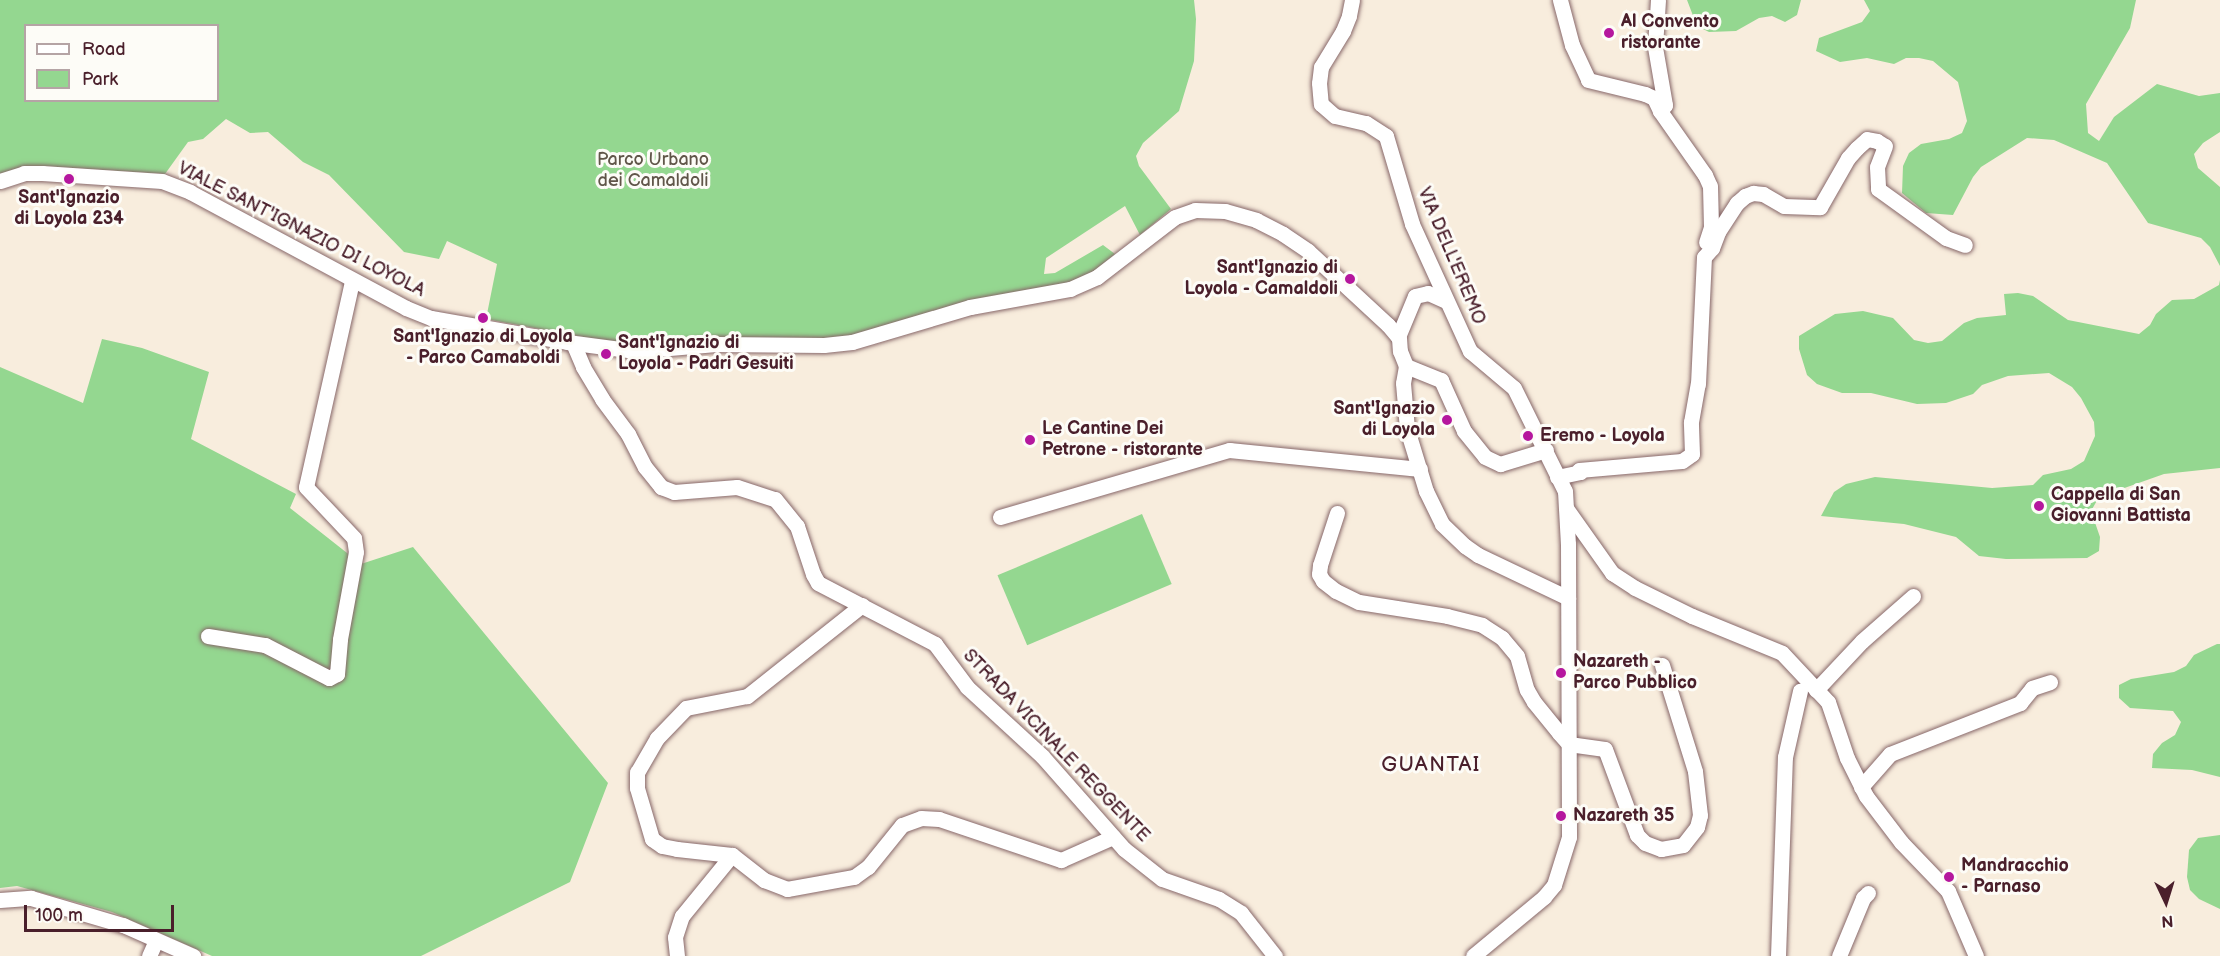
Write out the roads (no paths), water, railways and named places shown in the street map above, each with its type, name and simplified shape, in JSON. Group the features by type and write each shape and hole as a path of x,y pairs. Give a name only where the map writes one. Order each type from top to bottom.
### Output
{"street":[{"name":"VIA DELL'EREMO","path":"1352,0 1350,16 1321,67 1319,83 1321,104 1335,116 1366,123 1386,136 1412,224 1470,351 1514,388 1565,491 1567,511"},
{"path":"1557,477 1580,472 1579,470 1682,461 1692,454 1691,422 1698,384 1704,257 1710,227 1710,186 1705,175 1660,111 1654,98 1588,80 1572,45 1560,0"},
{"path":"1658,0 1655,47 1665,105 1660,111"},
{"path":"1704,257 1712,248 1718,232 1737,202 1745,196 1753,193 1762,194 1784,206 1820,207 1848,158 1867,139 1885,146 1877,167 1878,189 1946,238 1965,245"},
{"name":"VIALE SANT'IGNAZIO DI LOYOLA","path":"0,182 24,173 162,181 190,192 352,281 431,318 573,343 635,351 716,344 824,345 852,342 970,307 1042,295 1082,285 1097,277 1175,217 1195,210 1225,211 1256,220 1283,234 1338,278 1398,337"},
{"path":"208,636 265,645 329,678 337,674 340,639 356,552 354,538 306,487 352,281"},
{"path":"1446,301 1428,293 1415,296 1398,337 1406,366 1402,383 1407,429 1442,524 1465,546 1568,598"},
{"name":"STRADA VICINALE REGGENTE","path":"573,343 583,367 602,399 628,434 645,467 661,488 674,492 737,487 775,499 797,526 818,583 935,644 967,687 1042,756 1124,849 1162,879 1219,900 1241,913 1275,956"},
{"path":"1406,366 1412,371 1433,375 1441,380 1464,430 1494,463 1509,462 1546,450"},
{"path":"1000,517 1229,450 1420,469"},
{"path":"1473,956 1544,897 1554,885 1562,866 1569,837 1567,511"},
{"path":"1567,511 1578,522 1595,552 1612,573 1624,582 1736,636 1782,654 1828,702 1847,758 1861,787 1901,842 1948,891 1976,956"},
{"path":"1337,513 1320,565 1319,574 1323,581 1341,594 1359,602 1447,616 1482,625 1502,638 1517,656 1527,690 1534,702 1569,744 1605,749 1637,835 1645,843 1661,849 1683,845 1697,827 1700,797 1695,771 1662,665"},
{"path":"1816,690 1862,640 1913,596"},
{"path":"862,605 747,696 686,708 657,738 637,772 638,788 652,839 662,846 732,855 764,880 788,889 854,877 868,867 902,825 921,818 939,819 1061,860 1113,837"},
{"path":"1861,787 1890,754 2019,703 2032,688 2050,681"},
{"path":"1778,956 1785,757 1800,691"},
{"path":"677,956 675,937 682,916 732,855"},
{"path":"1839,956 1863,898 1868,893"},
{"path":"0,900 31,898 123,925 193,956"},
{"path":"149,956 156,940"}],"place":[{"name":"Al Convento ristorante","path":"1609,33"},
{"name":"Sant'Ignazio di Loyola 234","path":"69,179"},
{"name":"Sant'Ignazio di Loyola - Camaldoli","path":"1350,279"},
{"name":"Sant'Ignazio di Loyola - Parco Camaboldi","path":"483,318"},
{"name":"Sant'Ignazio di Loyola - Padri Gesuiti","path":"606,354"},
{"name":"Sant'Ignazio di Loyola","path":"1447,420"},
{"name":"Eremo - Loyola","path":"1528,436"},
{"name":"Le Cantine Dei Petrone - ristorante","path":"1030,440"},
{"name":"Cappella di San Giovanni Battista","path":"2039,506"},
{"name":"Nazareth - Parco Pubblico","path":"1561,673"},
{"name":"Nazareth 35","path":"1561,816"},
{"name":"Mandracchio - Parnaso","path":"1949,877"}],"district":[{"name":"GUANTAI","path":"1431,765"}],"park label":[{"name":"Parco Urbano dei Camaldoli","path":"653,171"}]}
